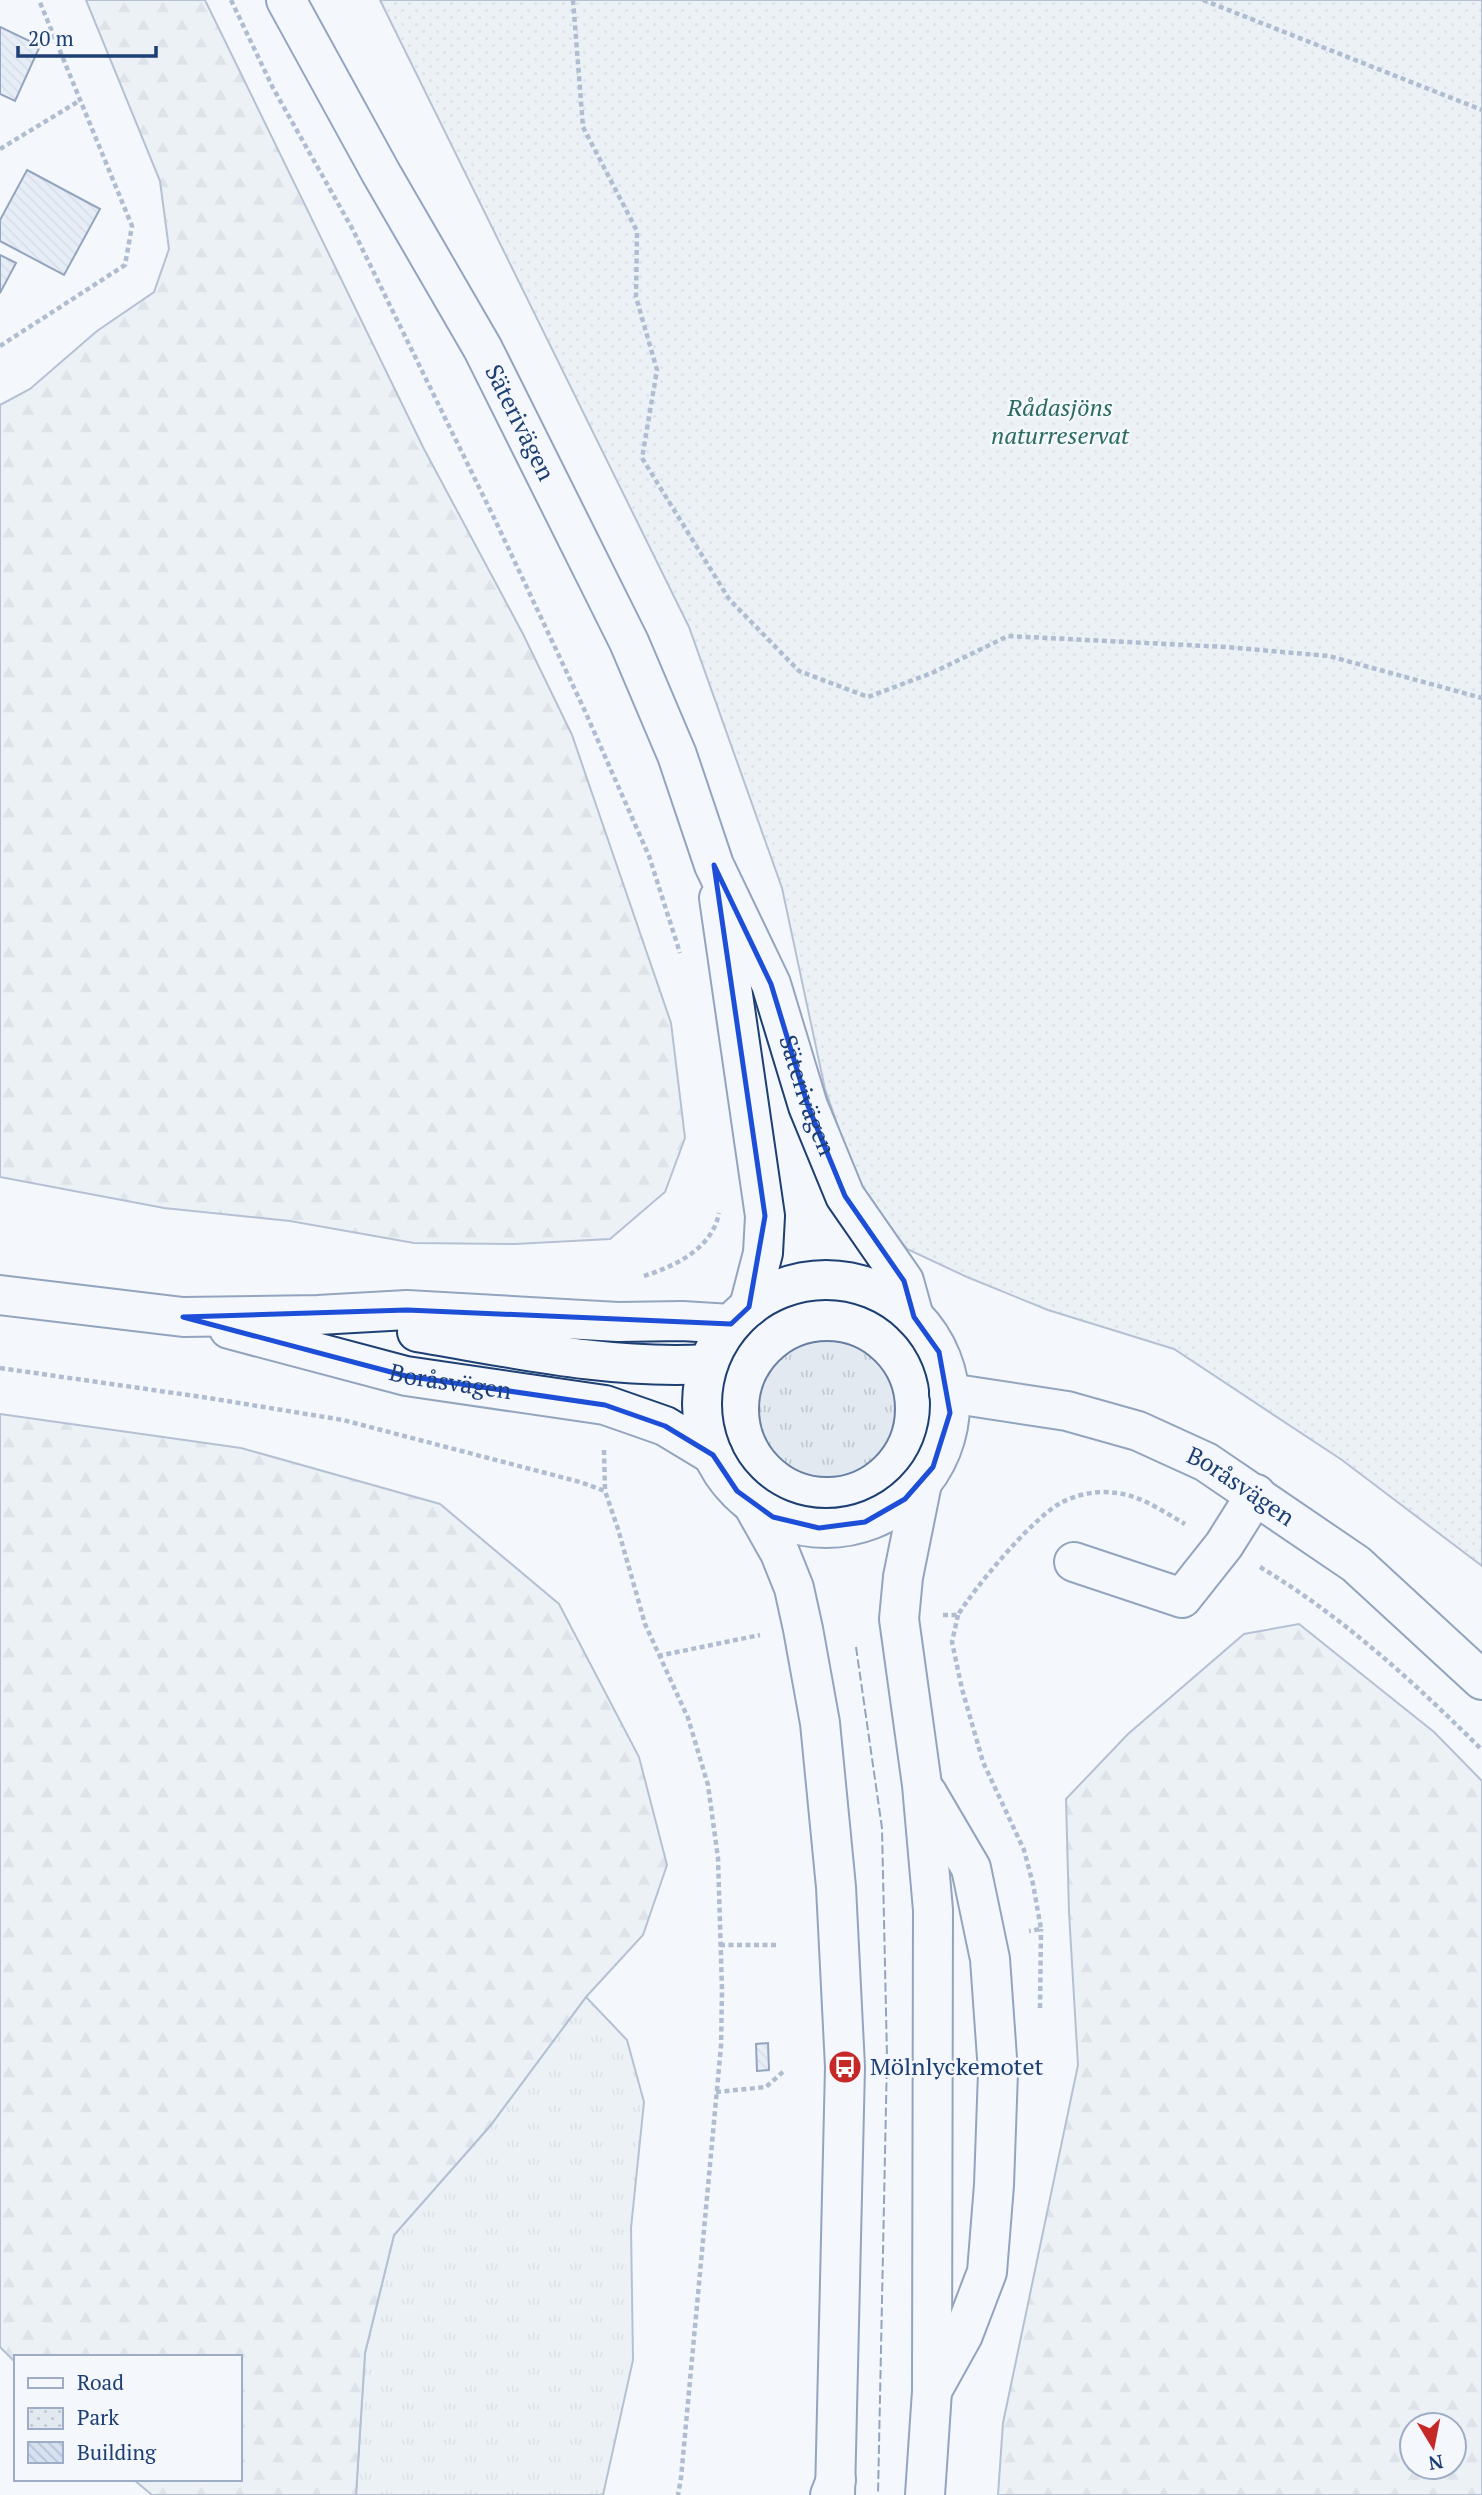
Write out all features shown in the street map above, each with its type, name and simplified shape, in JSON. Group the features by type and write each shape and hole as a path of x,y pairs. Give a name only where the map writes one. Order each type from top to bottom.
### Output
{"street":[{"name":"Säterivägen","path":"286,0 374,162 483,349 629,642 677,755 714,865 771,984 808,1107 845,1196 904,1282 914,1317"},
{"name":"Säterivägen","path":"714,865 732,1004 765,1216 763,1253 740,1315"},
{"path":"834,1280 877,1292 897,1302 914,1317 939,1352 949,1393 947,1431 941,1449 922,1483 886,1513 865,1522 819,1528 795,1525 773,1517 737,1491 713,1455 705,1433 702,1410 708,1364 718,1343 740,1315 767,1294 811,1281 834,1280"},
{"name":"Boråsvägen","path":"0,1295 183,1317 318,1315 407,1310 618,1322 682,1321 740,1315"},
{"name":"Boråsvägen","path":"318,1315 611,1362 675,1366 708,1364"},
{"name":"Boråsvägen","path":"183,1317 406,1376 605,1405 665,1426 713,1455"},
{"name":"Boråsvägen","path":"949,1393 1067,1411 1138,1431 1206,1462 1356,1564 1482,1680"},
{"path":"922,1483 903,1577 899,1619 922,1785 933,1910 932,2391 925,2495"},
{"path":"1074,1562 1182,1598 1224,1545 1256,1494"},
{"path":"753,1505 790,1576 803,1629 820,1723 836,1887 845,2067 834,2490"},
{"path":"922,1785 971,1868 990,1959 998,2072 994,2185 987,2272 963,2336 932,2391"}],"path":[{"path":"0,346 125,265 132,226 39,0"},
{"path":"231,0 273,88 354,230 498,524 649,856 681,957"},
{"path":"573,0 583,127 637,231 636,297 657,370 642,458 729,599 799,671 869,697 932,673 1008,636 1227,647 1329,656 1482,698"},
{"path":"1203,0 1482,110"},
{"path":"0,149 79,101"},
{"path":"618,1322 623,1283 675,1266 705,1241 717,1222 719,1210"},
{"path":"0,1368 343,1420 580,1482 604,1492"},
{"path":"605,1405 604,1492 618,1529 645,1623 688,1718 708,1785 718,1858 722,1990 716,2092 678,2495"},
{"path":"958,1615 952,1642 962,1689 983,1762 1024,1850 1033,1884 1041,1928 1040,2017"},
{"path":"1028,1931 1041,1928"},
{"path":"720,1945 778,1945"},
{"path":"716,2092 766,2087 785,2070"}],"highlighted area":[{"path":"714,865 771,984 808,1106 845,1196 904,1281 914,1317 939,1352 950,1413 933,1467 905,1499 865,1522 819,1528 773,1517 737,1491 713,1455 665,1426 605,1405 406,1376 183,1317 407,1310 731,1324 749,1307 765,1216"}],"green space":[{"path":"86,0 205,0 424,449 523,634 572,735 671,1023 685,1138 665,1192 610,1239 515,1244 414,1243 290,1221 164,1208 0,1177 0,405 30,389 97,331 154,292 169,249 160,181"},
{"name":"Rådasjöns naturreservat","path":"380,0 1482,0 1482,1566 1342,1460 1174,1349 1048,1310 907,1249 861,1192 825,1089 782,888 689,627"},
{"path":"827,1341 853,1346 875,1361 890,1383 895,1409 890,1435 875,1457 853,1472 827,1477 801,1472 779,1457 764,1435 759,1409 764,1383 779,1361 801,1346"},
{"path":"0,1414 241,1448 440,1504 559,1604 639,1757 667,1865 643,1935 586,1997 490,2126 394,2235 365,2353 356,2495 152,2495 135,2481 242,2481 242,2355 14,2355 14,2361 0,2347"},
{"path":"1299,1624 1434,1732 1482,1781 1482,2495 998,2495 1003,2423 1078,2065 1066,1799 1128,1734 1244,1634"},
{"path":"586,1997 627,2040 644,2102 631,2228 633,2360 603,2495 356,2495 365,2353 394,2235 490,2126"}],"building":[{"path":"0,27 40,46 15,101 0,94"},
{"path":"27,170 100,209 64,275 0,241 0,220"},
{"path":"0,255 16,263 0,293"},
{"path":"768,2043 769,2070 757,2071 756,2044"}],"fence":[{"path":"856,1647 882,1828 887,2057 878,2495"}],"place":[{"name":"Mölnlyckemotet","path":"845,2067"}]}
